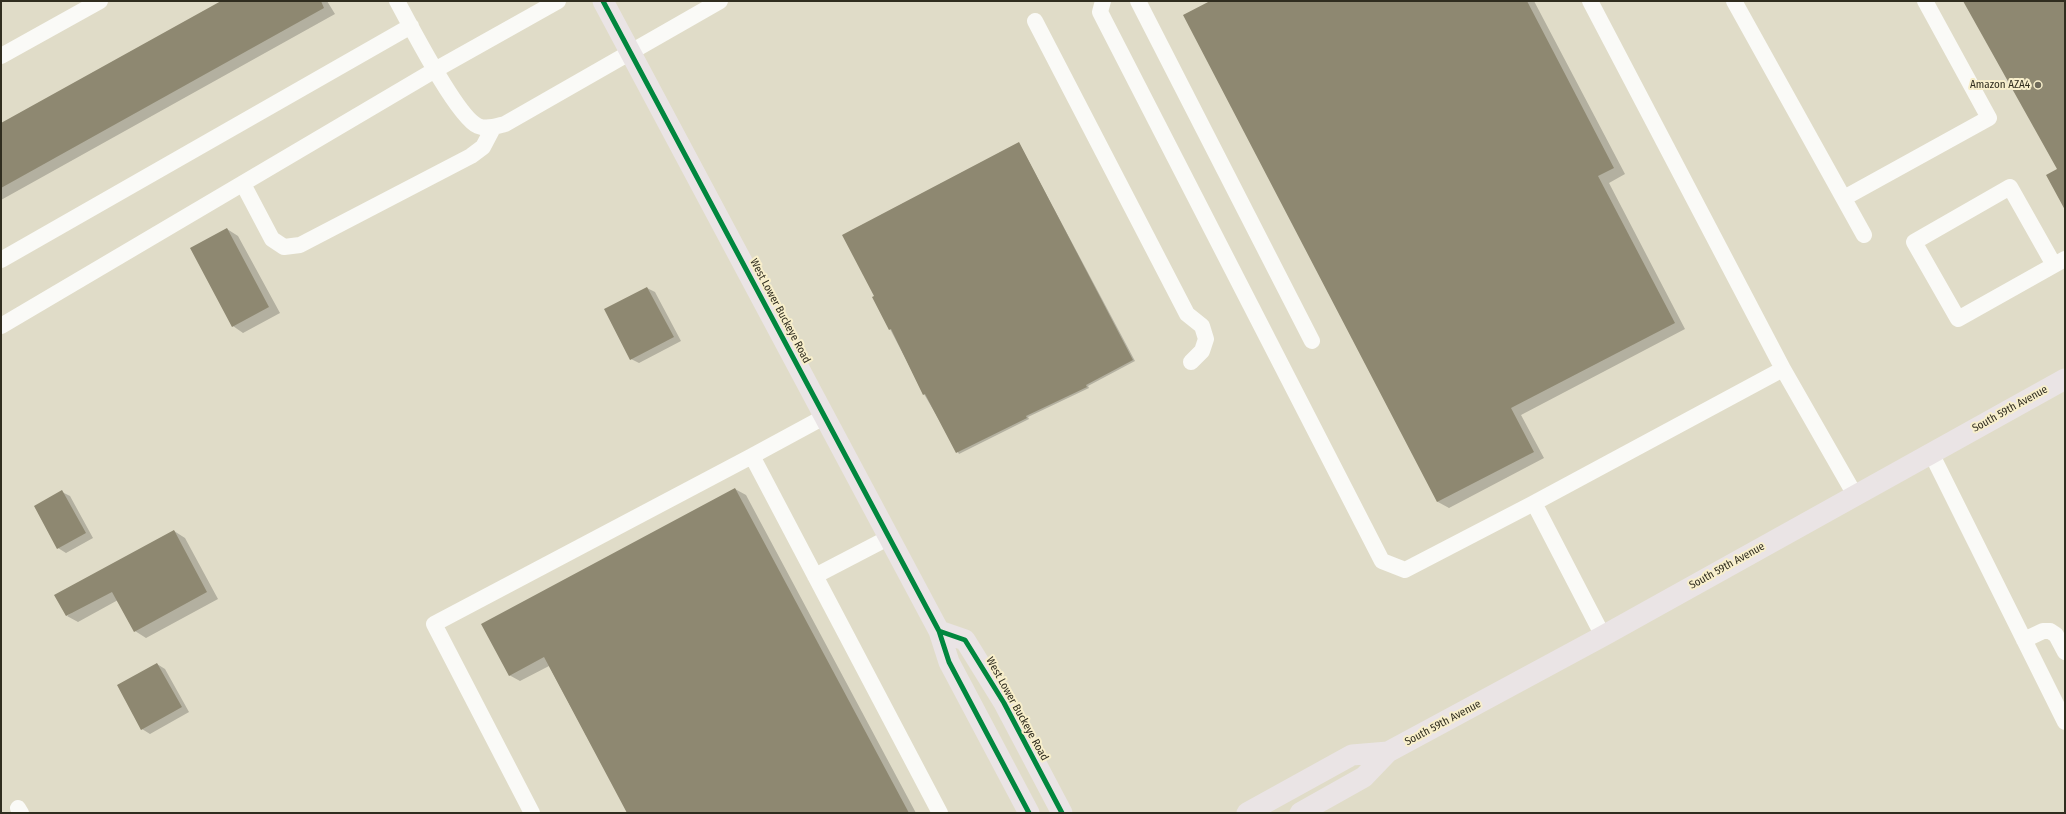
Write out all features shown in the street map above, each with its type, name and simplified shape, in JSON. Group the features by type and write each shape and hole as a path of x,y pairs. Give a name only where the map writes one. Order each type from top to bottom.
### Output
{"main road":[{"name":"West Lower Buckeye Road","path":"603,1 631,51 888,538 939,631 949,662 1029,813"},
{"name":"South 59th Avenue","path":"1300,813 1364,777 1388,752 1603,636 2065,379"},
{"name":"West Lower Buckeye Road","path":"939,631 965,640 1004,703 1062,813"},
{"name":"South 59th Avenue","path":"1247,813 1352,755 1388,752"}],"lane":[{"path":"1,56 100,1"},
{"path":"397,1 435,70 471,122 480,127 493,128 505,124 720,1"},
{"path":"1,326 435,70 558,1"},
{"path":"1103,1 1100,12 1382,561 1405,570 1534,503 1783,369"},
{"path":"1138,1 1312,341"},
{"path":"1590,1 1783,369 1855,495"},
{"path":"1734,1 1864,235"},
{"path":"1844,198 1989,118 1925,1"},
{"path":"1035,21 1187,314 1202,326 1206,339 1202,351 1191,362"},
{"path":"1,260 411,26"},
{"path":"242,184 272,239 284,247 300,245 471,156 483,147 493,128"},
{"path":"2010,187 2059,262 1958,319 1914,242 2010,187"},
{"path":"532,813 434,624 824,417"},
{"path":"1931,453 2065,722"},
{"path":"752,456 940,813"},
{"path":"1534,503 1603,636"},
{"path":"815,576 888,538"},
{"path":"2024,640 2043,631 2050,631 2056,635 2065,652"}],"building":[{"path":"221,1 321,1 324,8 1,188 1,123"},
{"path":"1210,1 1527,1 1614,168 1598,176 1675,323 1511,408 1534,452 1437,502 1183,15"},
{"name":"Amazon AZA4","path":"1963,1 2065,1 2065,210 2046,175 2057,169"},
{"path":"1019,142 1133,360 1086,385 1087,387 1026,416 1027,418 956,453 925,394 923,395 891,329 889,330 872,297 874,296 842,235"},
{"path":"227,228 269,307 232,327 190,248"},
{"path":"647,287 674,337 630,360 604,309"},
{"path":"735,488 909,813 627,813 544,657 509,676 481,624"},
{"path":"62,490 86,533 57,549 34,506"},
{"path":"174,530 207,592 134,632 112,592 66,616 54,595"},
{"path":"157,663 182,707 141,730 117,685"}],"cycle path":[{"path":"603,1 939,631 949,662 1029,813"},
{"path":"939,631 965,640 1004,703 1062,813"}],"place":[{"name":"Amazon AZA4","path":"2038,85"}]}
